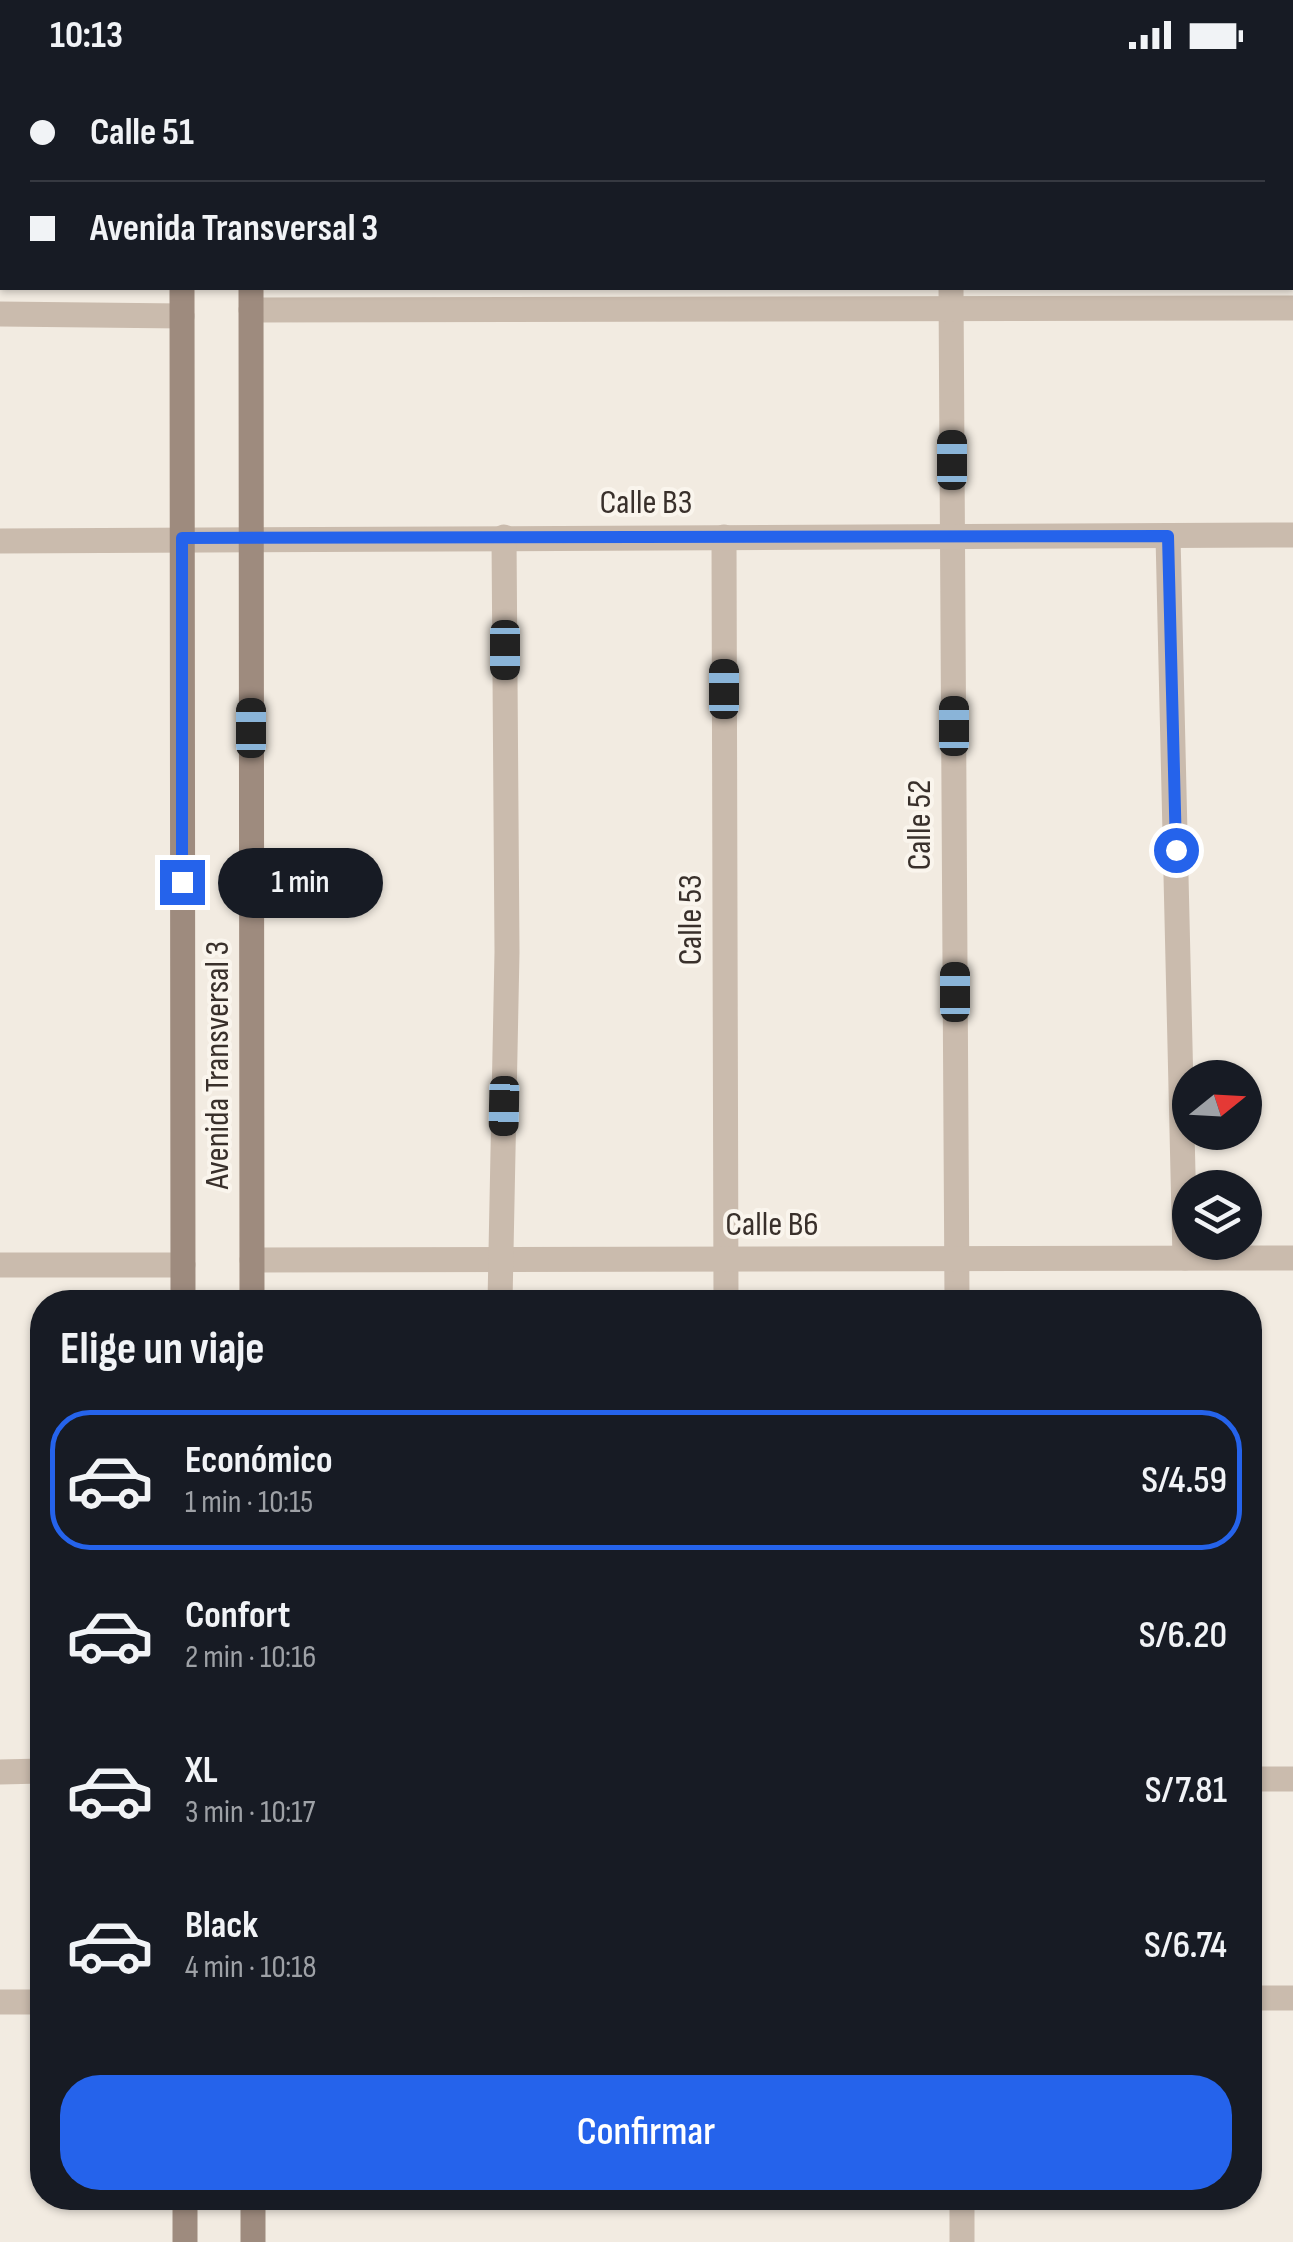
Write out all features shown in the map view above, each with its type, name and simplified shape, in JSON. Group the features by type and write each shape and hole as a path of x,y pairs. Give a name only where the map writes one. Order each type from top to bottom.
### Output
{"street":[{"name":"Avenida Transversal 3","path":"182,290 183,1290"},
{"path":"251,299 951,298 1293,308"},
{"name":"Calle 52","path":"951,298 957,1290"},
{"name":"Avenida Transversal 3","path":"251,299 252,1290"},
{"path":"0,314 182,316"},
{"name":"Calle B3","path":"0,541 1293,535"},
{"path":"1168,536 1184,1170"},
{"name":"Calle 53","path":"724,537 726,1290"},
{"path":"500,1290 508,952 504,538"},
{"name":"Calle B6","path":"252,1260 1172,1258"},
{"name":"Calle B6","path":"1262,1258 1293,1258"},
{"path":"0,1266 183,1265"},
{"path":"0,1772 30,1772"},
{"path":"1262,1779 1293,1779"},
{"path":"1262,1998 1293,1998"},
{"path":"0,2002 30,2002"},
{"path":"185,2210 185,2242"},
{"path":"253,2210 254,2242"},
{"path":"962,2210 962,2242"}],"route":[{"path":"182,882 182,538 1168,536 1176,850"}]}
